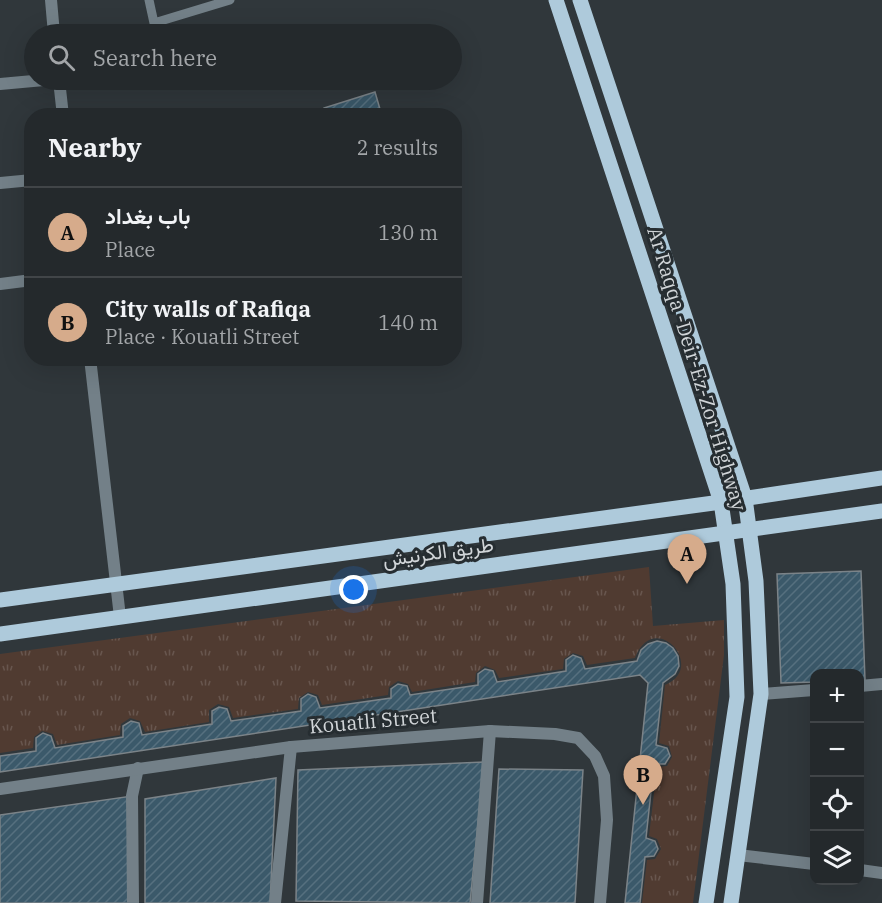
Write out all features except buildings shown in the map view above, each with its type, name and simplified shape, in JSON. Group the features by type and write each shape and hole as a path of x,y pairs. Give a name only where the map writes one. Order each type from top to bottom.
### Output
{"main road":[{"name":"Ar Raqqa -Deir-Ez-Zor Highway","path":"556,0 721,502 733,584 737,697 706,903"},
{"name":"Ar Raqqa -Deir-Ez-Zor Highway","path":"580,0 745,498 756,581 761,694 731,903"},
{"name":"طريق الكرنيش","path":"0,600 882,478"},
{"name":"طريق الكرنيش","path":"0,634 882,511"}],"street":[{"path":"51,0 53,24"},
{"path":"0,84 24,82"},
{"path":"60,90 62,108"},
{"path":"0,183 24,181"},
{"path":"0,284 24,281"},
{"path":"91,366 120,617"},
{"path":"864,686 882,684"},
{"path":"761,694 810,690"},
{"path":"477,903 490,731"},
{"name":"Kouatli Street","path":"0,789 291,747 490,731 555,734 578,738 595,756 604,776 607,820 600,903"},
{"path":"275,903 291,747"},
{"path":"133,903 132,796 138,768"},
{"path":"738,855 810,864"},
{"path":"864,871 882,873"}],"lane":[{"path":"149,0 154,23 230,0"}],"green space":[{"path":"649,567 653,626 724,620 724,655 693,903 642,903 647,860 655,859 661,849 657,839 649,836 657,767 667,766 672,757 669,746 659,743 665,685 677,677 681,666 679,655 673,646 664,640 654,639 644,644 635,658 587,665 583,656 573,653 564,659 563,669 499,678 495,670 485,666 476,673 475,682 412,692 408,684 398,681 389,687 388,695 322,705 318,695 308,692 299,698 298,709 233,718 229,707 218,704 209,710 209,722 145,732 140,721 130,718 121,724 120,735 57,745 53,734 42,731 34,737 33,748 0,753 0,654"}],"place":[{"name":"باب بغداد","path":"687,584"},
{"name":"City walls of Rafiqa","path":"643,805"}]}
